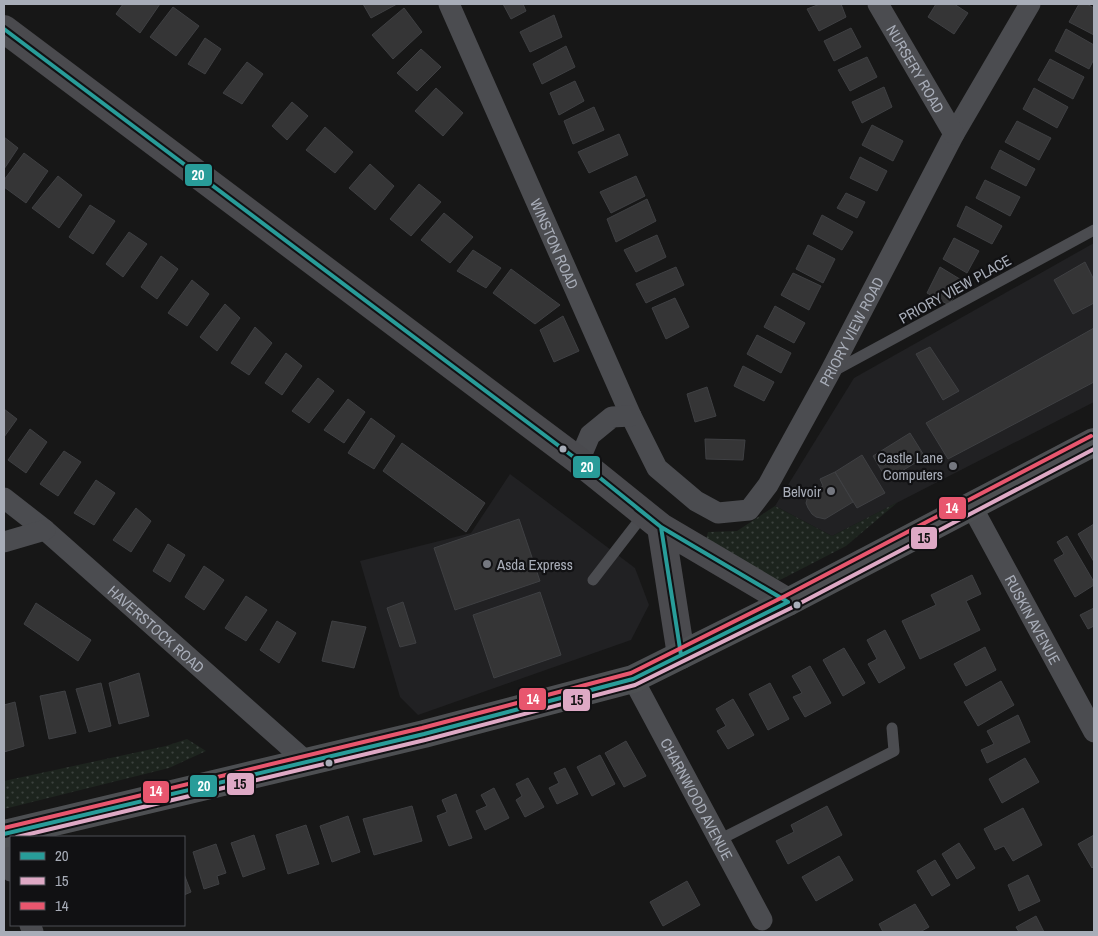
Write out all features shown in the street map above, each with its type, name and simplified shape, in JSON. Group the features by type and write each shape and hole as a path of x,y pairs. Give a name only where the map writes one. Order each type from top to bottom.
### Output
{"main road":[{"path":"4,834 443,729 633,679 788,602 1094,442"}],"street":[{"name":"WINSTON ROAD","path":"449,4 631,416"},
{"name":"NURSERY ROAD","path":"878,4 954,134"},
{"name":"PRIORY VIEW ROAD","path":"631,416 657,468 696,501 718,513 749,510 768,485 830,374 954,134 1030,4"},
{"path":"4,29 579,461 652,521 788,602"},
{"path":"579,461 590,435 612,417 631,416"},
{"name":"HAVERSTOCK ROAD","path":"4,498 45,530 308,762"},
{"name":"RUSKIN AVENUE","path":"972,507 1094,732"},
{"path":"652,521 681,655"},
{"path":"4,542 45,530"},
{"name":"CHARNWOOD AVENUE","path":"633,679 762,920"},
{"path":"4,850 10,868"}],"lane":[{"name":"PRIORY VIEW PLACE","path":"830,374 1094,230"},
{"path":"593,580 652,521"},
{"path":"719,840 894,751 892,728"}],"shaded area":[{"path":"1094,243 1094,402 832,536 775,506 854,378"},
{"path":"510,474 635,568 649,605 631,640 418,715 400,697 360,561 471,533"},
{"path":"898,502 846,546 778,581 705,544 708,532 737,531 775,506 832,536"},
{"path":"187,739 206,751 169,768 4,809 4,781 166,746"}],"building":[{"path":"123,4 160,4 140,33 116,14"},
{"path":"363,4 397,4 371,18"},
{"path":"503,4 523,4 526,11 511,19"},
{"path":"820,4 841,4 846,17 819,31 807,9"},
{"path":"936,4 954,4 968,13 954,34 928,17"},
{"path":"1079,4 1087,4 1094,8 1094,35 1069,22"},
{"path":"173,7 199,26 176,56 150,37"},
{"path":"404,8 422,32 393,59 372,35"},
{"path":"554,15 562,37 530,52 520,32"},
{"path":"851,28 861,47 834,61 824,41"},
{"path":"1066,29 1094,45 1094,59 1089,69 1055,51"},
{"path":"205,38 221,49 205,74 188,64"},
{"path":"566,46 575,67 542,84 533,64"},
{"path":"421,49 441,67 417,91 397,73"},
{"path":"867,57 877,77 850,91 838,70"},
{"path":"1050,59 1084,77 1073,99 1038,80"},
{"path":"247,62 263,74 242,104 223,93"},
{"path":"575,81 584,101 559,115 550,93"},
{"path":"884,87 892,107 862,123 852,102"},
{"path":"436,88 463,113 443,136 415,111"},
{"path":"1034,88 1068,107 1057,128 1023,109"},
{"path":"292,102 308,116 287,140 272,126"},
{"path":"594,107 604,130 573,144 564,121"},
{"path":"1017,121 1051,138 1039,160 1005,142"},
{"path":"872,125 903,141 893,161 862,145"},
{"path":"325,127 353,152 335,173 306,150"},
{"path":"619,134 628,155 589,173 578,152"},
{"path":"4,137 18,148 4,169"},
{"path":"1000,150 1035,169 1026,186 991,168"},
{"path":"24,153 48,171 26,203 4,187 4,180"},
{"path":"860,157 887,171 877,191 850,178"},
{"path":"370,164 394,186 375,210 349,188"},
{"path":"58,176 82,195 59,228 32,208"},
{"path":"636,176 645,196 611,213 600,192"},
{"path":"985,180 1020,197 1010,216 976,198"},
{"path":"419,184 441,202 411,236 390,219"},
{"path":"846,193 865,202 857,218 837,208"},
{"path":"647,199 656,221 616,242 607,219"},
{"path":"90,205 115,221 93,254 69,237"},
{"path":"966,206 1002,226 992,244 957,226"},
{"path":"444,213 473,237 450,263 421,240"},
{"path":"822,215 853,232 842,250 813,234"},
{"path":"129,232 147,244 123,277 106,264"},
{"path":"657,235 666,257 636,272 624,250"},
{"path":"954,238 979,251 967,273 943,259"},
{"path":"808,245 835,259 823,283 796,269"},
{"path":"473,250 501,268 486,288 457,271"},
{"path":"161,256 178,269 157,299 141,287"},
{"path":"1085,262 1094,280 1094,303 1073,314 1054,280"},
{"path":"676,267 684,285 646,303 636,284"},
{"path":"940,267 963,281 949,305 927,293"},
{"path":"511,269 560,305 535,324 493,293"},
{"path":"793,273 821,286 809,310 781,295"},
{"path":"192,280 209,294 187,326 168,313"},
{"path":"675,298 689,327 666,339 652,308"},
{"path":"225,304 240,318 217,351 200,337"},
{"path":"775,306 805,323 794,343 764,327"},
{"path":"563,316 579,351 554,362 540,330"},
{"path":"255,327 272,343 249,375 231,363"},
{"path":"1094,328 1094,382 948,459 926,423"},
{"path":"757,335 791,353 781,373 747,354"},
{"path":"930,347 959,391 943,400 916,354"},
{"path":"286,353 302,366 282,395 265,383"},
{"path":"743,366 774,382 764,401 734,386"},
{"path":"318,378 334,391 309,423 292,411"},
{"path":"707,387 716,416 695,422 687,394"},
{"path":"348,399 365,412 344,443 324,430"},
{"path":"4,409 17,419 4,437"},
{"path":"371,418 395,436 374,469 348,453"},
{"path":"30,429 47,442 26,473 8,460"},
{"path":"910,433 925,457 887,480 873,456"},
{"path":"705,439 745,440 743,460 706,459"},
{"path":"402,443 485,503 466,532 383,471"},
{"path":"64,451 81,462 58,496 40,484"},
{"path":"862,455 885,493 857,508 835,472"},
{"name":"Belvoir","path":"835,472 853,502 825,519 816,517 812,514 806,503 808,496 823,486 820,479"},
{"path":"96,480 115,493 94,525 74,513"},
{"path":"136,508 151,521 131,552 113,540"},
{"name":"Asda Express","path":"519,519 540,581 455,610 434,548"},
{"path":"1094,524 1094,562 1078,534"},
{"path":"1067,536 1094,582 1094,585 1075,597 1054,560 1064,554 1057,542"},
{"path":"168,544 185,555 170,582 153,571"},
{"path":"204,566 224,580 204,610 185,597"},
{"path":"972,575 981,594 966,601 980,630 920,659 902,621 936,605 931,595"},
{"name":"Asda Express","path":"540,592 561,655 494,678 473,615"},
{"path":"246,596 267,610 246,641 225,628"},
{"path":"403,602 416,643 400,647 387,608"},
{"path":"36,603 91,640 78,661 24,624"},
{"path":"1094,608 1094,626 1088,629 1080,615"},
{"path":"277,621 296,633 279,663 260,650"},
{"path":"332,621 366,627 354,668 322,661"},
{"path":"885,630 905,668 879,683 868,664 877,659 867,640"},
{"path":"985,647 996,670 966,686 954,664"},
{"path":"844,648 865,683 843,696 823,660"},
{"path":"810,666 831,703 805,717 793,697 802,693 792,676"},
{"path":"139,673 149,716 119,724 109,683"},
{"path":"1001,681 1014,705 978,726 964,702"},
{"path":"101,683 111,726 89,732 76,689"},
{"path":"770,683 789,719 768,730 749,694"},
{"path":"65,691 76,733 49,739 40,696"},
{"path":"733,699 754,735 728,749 717,731 726,726 716,709"},
{"path":"15,702 24,746 4,752 4,705"},
{"path":"1018,715 1030,742 987,763 981,750 994,744 987,731"},
{"path":"626,741 646,776 624,787 605,753"},
{"path":"600,755 615,784 592,796 577,767"},
{"path":"1025,758 1039,782 1002,803 989,779"},
{"path":"565,768 578,794 557,804 549,788 559,783 554,773"},
{"path":"528,778 544,807 525,817 516,800 522,796 516,784"},
{"path":"494,788 509,818 485,830 476,811 487,806 481,795"},
{"path":"456,794 472,838 449,846 437,816 447,812 442,800"},
{"path":"412,806 422,841 374,855 363,819"},
{"path":"827,806 842,835 788,864 776,841 794,832 791,825"},
{"path":"1023,808 1042,845 1013,861 1004,846 995,850 984,829"},
{"path":"348,816 360,852 332,862 320,826"},
{"path":"306,825 319,864 288,874 276,835"},
{"path":"254,835 265,869 243,877 231,843"},
{"path":"1094,835 1094,866 1092,868 1078,844"},
{"path":"959,843 975,868 957,879 942,854"},
{"path":"216,844 226,873 217,876 219,884 204,889 193,852"},
{"path":"839,856 853,880 816,901 802,877"},
{"path":"935,860 950,885 932,896 917,871"},
{"path":"1028,875 1040,901 1019,911 1008,885"},
{"path":"185,877 191,892 185,895"},
{"path":"687,881 700,905 663,926 650,902"},
{"path":"915,904 929,927 920,932 883,932 879,924"},
{"path":"1036,916 1044,932 1019,932 1016,927"}],"transit line":[{"name":"20","path":"4,29 579,461 661,527 788,602"},
{"name":"14","path":"4,828 422,728 631,673 785,596 1091,436"},
{"name":"15","path":"21,836 425,740 635,685 791,608 1094,449"},
{"name":"20","path":"637,508 661,527 681,655"},
{"name":"20","path":"4,834 424,734 633,679 788,602"}],"place":[{"name":"Castle Lane Computers","path":"953,466"},
{"name":"Belvoir","path":"831,491"},
{"name":"Asda Express","path":"487,564"}]}
